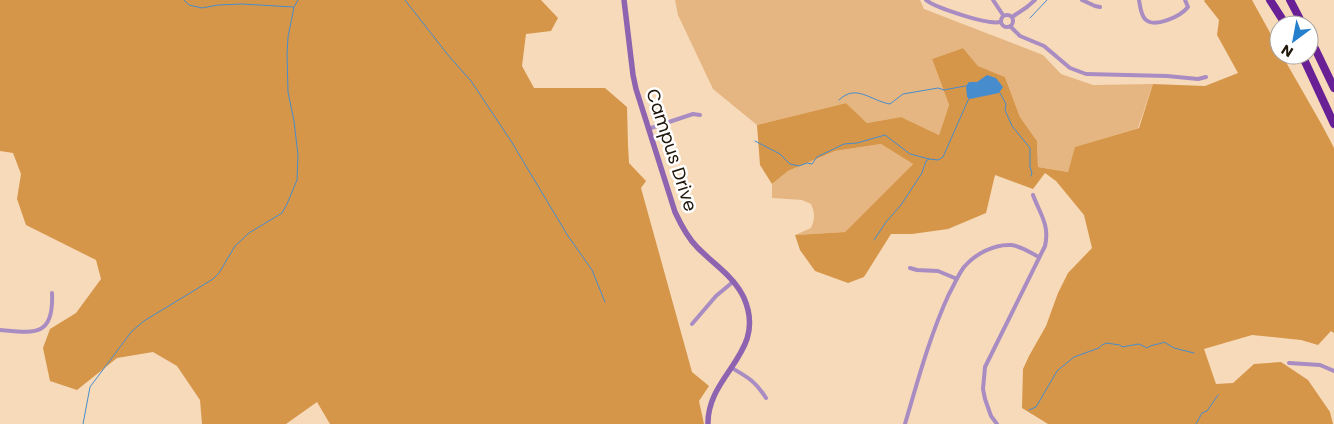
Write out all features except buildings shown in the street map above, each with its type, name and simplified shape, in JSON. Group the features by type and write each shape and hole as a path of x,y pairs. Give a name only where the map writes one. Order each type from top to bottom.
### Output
{"highway":[{"path":"1272,0 1280,15"},
{"path":"1290,0 1298,15"},
{"path":"1319,55 1334,80"},
{"path":"1319,55 1334,88"},
{"path":"1307,65 1334,124"}],"street":[{"name":"Campus Drive","path":"624,0 633,75 648,129 680,225 698,248 734,281 748,309 749,329 744,347 713,397 710,404 708,424"},
{"path":"926,0 936,7 990,23 1000,22 1004,26 1010,26 1020,36 1044,46 1070,68 1086,74 1166,76 1198,79 1206,77"},
{"path":"993,0 1003,15"},
{"path":"1012,17 1034,0"},
{"path":"1082,0 1100,7"},
{"path":"1139,0 1144,17 1152,22 1170,20 1184,12 1188,7 1185,0"},
{"path":"1003,15 1008,14 1012,17"},
{"path":"1000,22 1003,15"},
{"path":"1010,26 1013,21 1012,17"},
{"path":"648,129 693,114 700,115"},
{"path":"997,424 984,399 985,367 1045,246 1047,236 1046,226 1032,195"},
{"path":"905,424 935,327 962,269 972,259 985,251 1003,246 1012,245 1020,247 1039,257"},
{"path":"910,268 938,270 956,279"},
{"path":"692,324 716,296 734,281"},
{"path":"0,330 33,332 43,328 47,324 53,307 52,293"},
{"path":"1289,363 1320,365 1334,371"},
{"path":"732,368 752,380 766,398"}],"shaded area":[{"path":"0,0 541,0 558,18 551,31 526,34 522,66 534,88 605,88 627,107 629,163 646,181 641,188 692,372 709,386 699,401 704,424 330,424 317,402 286,424 202,424 200,400 177,366 153,352 117,358 77,390 50,381 43,348 50,329 76,313 101,279 96,260 26,225 17,199 21,174 13,153 0,151"},
{"path":"675,0 920,0 924,9 1043,55 1061,74 1093,85 1153,84 1138,128 1076,147 1068,172 1038,167 1037,141 1020,117 1005,77 978,66 963,48 932,59 949,105 939,135 901,117 867,123 846,103 757,125 713,89 678,15"},
{"path":"1252,0 1269,31 1269,65 1288,65 1334,148 1334,333 1331,331 1318,345 1301,340 1252,335 1204,349 1216,384 1233,383 1254,364 1281,362 1308,380 1330,412 1333,424 1048,424 1022,408 1023,369 1046,326 1058,293 1068,273 1092,248 1084,215 1056,181 1045,173 1033,189 995,175 986,213 948,229 912,234 891,234 864,277 848,283 815,271 800,250 795,235 845,232 913,164 881,144 835,151 788,171 772,184 760,165 757,125 846,103 867,123 901,117 939,135 949,105 932,59 963,48 978,66 1005,77 1020,117 1037,141 1038,167 1068,172 1075,147 1139,128 1153,84 1205,86 1238,73 1217,35 1219,20 1204,1"},
{"path":"881,144 913,164 845,232 795,235 811,228 814,216 811,204 802,200 772,198 772,184 788,171 835,151"}],"water":[{"path":"987,75 996,78 1003,87 999,93 970,99 967,97 966,86 969,82 977,82"}],"waterway":[{"path":"184,0 189,5 202,8 242,4 293,7"},
{"path":"83,424 90,387 132,331 144,321 213,279 219,273 235,246 249,233 282,213 287,204 297,180 298,155 288,92 287,54 288,37 294,7 298,0"},
{"path":"405,0 471,81 511,141 568,236 592,270 605,302"},
{"path":"1030,18 1047,0"},
{"path":"839,100 845,95 858,93 890,104 903,94 965,86"},
{"path":"1000,93 1006,104 1005,110 1012,126 1030,148 1031,176"},
{"path":"874,240 901,205 922,173 926,161 929,159 938,160 943,157 969,98"},
{"path":"755,141 780,154 790,164 799,166 807,163 812,164 817,157 844,144 857,143 885,135 910,154 929,159"},
{"path":"1029,410 1036,407 1057,371 1074,357 1099,348 1106,343 1122,347 1139,344 1147,348 1164,342 1174,348 1194,353"},
{"path":"1196,424 1202,413 1207,411 1218,395"}]}
